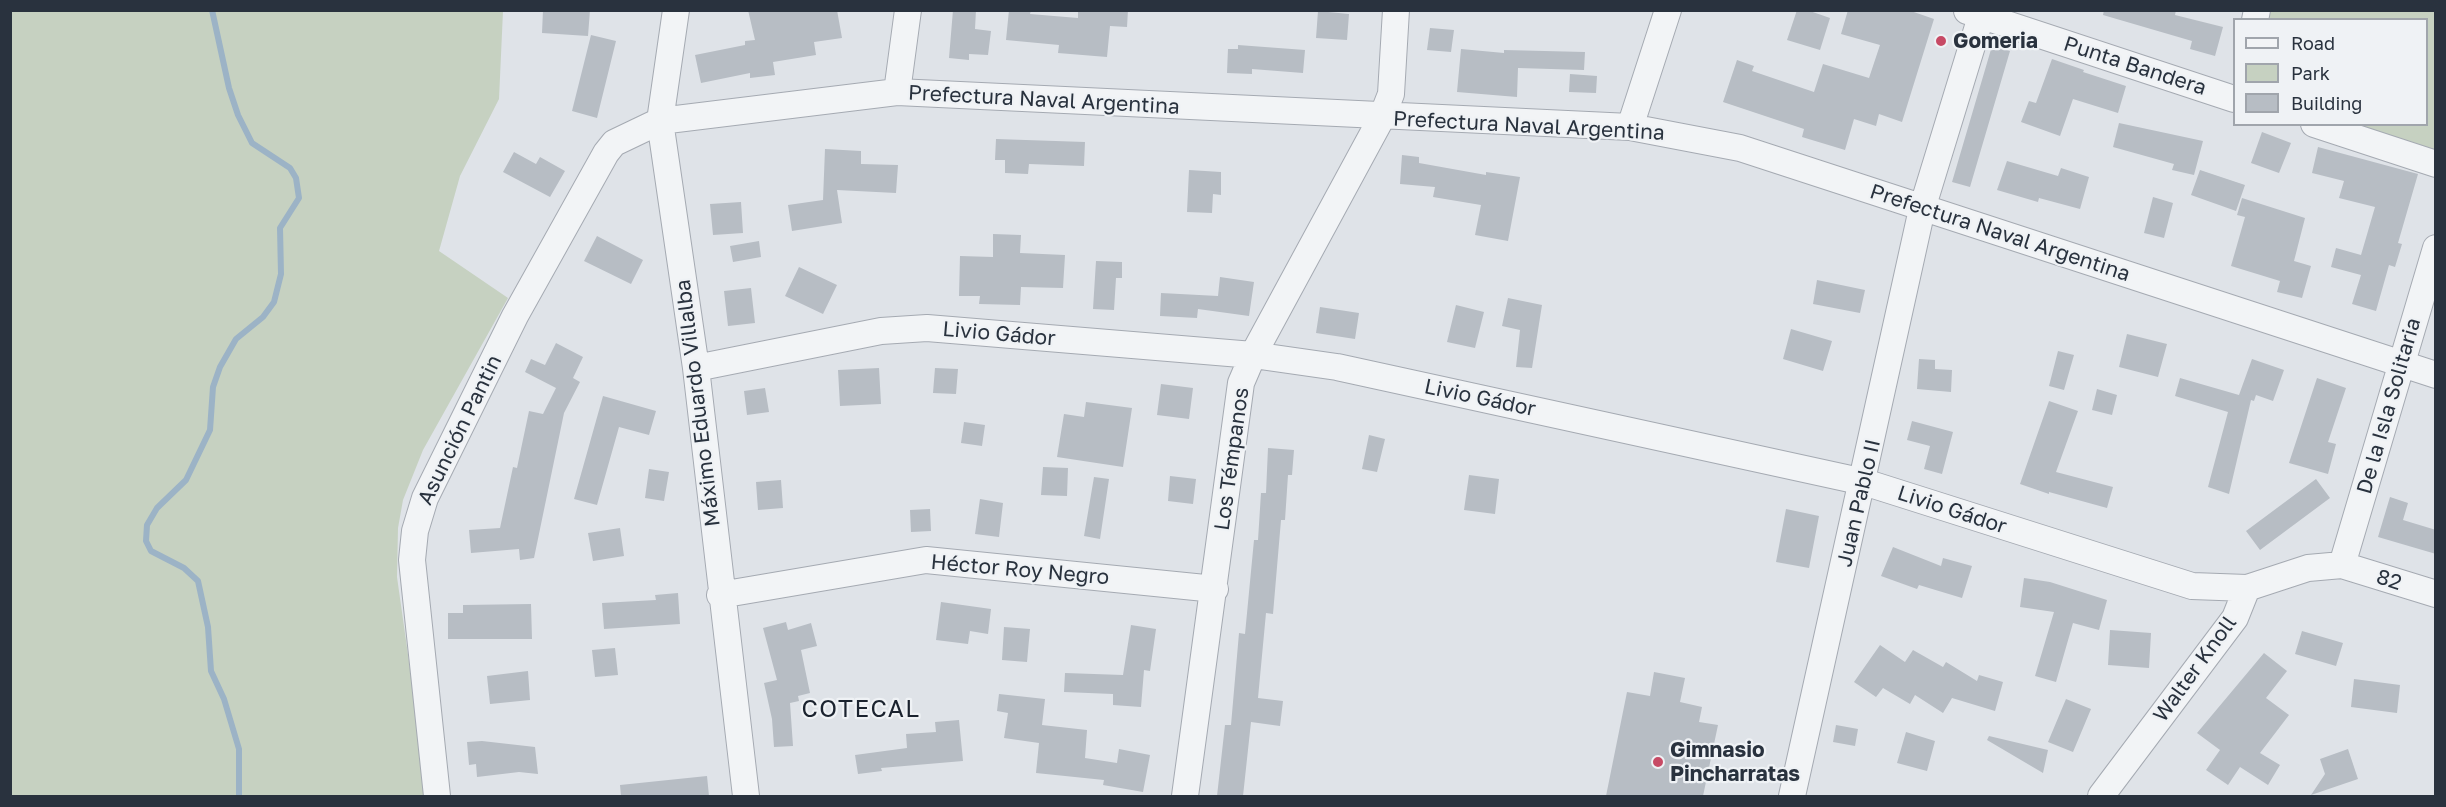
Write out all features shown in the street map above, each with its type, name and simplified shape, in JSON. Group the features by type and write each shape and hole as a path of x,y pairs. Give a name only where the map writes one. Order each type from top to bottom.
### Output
{"street":[{"name":"Máximo Eduardo Villalba","path":"676,10 660,121 696,368 720,595 746,796"},
{"path":"897,92 908,10"},
{"name":"Los Témpanos","path":"1185,796 1215,589 1237,402 1253,354 1382,117 1391,94 1396,10"},
{"path":"1630,127 1668,10"},
{"name":"Punta Bandera","path":"1977,12 2233,94"},
{"name":"Juan Pablo II","path":"1792,796 1864,482 1922,208 1977,12"},
{"name":"Prefectura Naval Argentina","path":"660,121 897,92 1382,117 1630,127 1740,148 2436,375"},
{"name":"Asunción Pantin","path":"437,796 412,560 415,531 425,498 515,316 606,153 614,143 660,121"},
{"path":"2320,126 2436,164"},
{"name":"De la Isla Solitaria","path":"2342,565 2436,248"},
{"name":"Livio Gádor","path":"696,368 881,331 927,328 1253,354 1337,367 1864,482 2192,586 2219,589 2247,588"},
{"name":"Héctor Roy Negro","path":"720,595 926,560 1215,589"},
{"path":"2247,588 2308,568 2342,565"},
{"name":"82","path":"2342,565 2436,594"},
{"name":"Walter Knoll","path":"2101,796 2235,618 2247,588"}],"green space":[{"path":"10,11 503,11 499,99 460,176 439,251 508,298 423,450 403,500 398,528 397,577 428,796 11,796"},
{"path":"2267,11 2435,11 2435,153 2350,126 2428,126 2428,18 2265,18"}],"building":[{"path":"543,10 590,10 588,36 542,33"},
{"path":"748,10 837,10 842,38 814,42 816,55 773,62 775,75 750,78 750,73 701,83 695,55 745,45 745,41 755,40"},
{"path":"953,10 976,10 975,29 991,31 988,55 969,54 969,60 949,58"},
{"path":"1009,10 1031,10 1030,14 1078,18 1078,10 1128,10 1127,27 1110,26 1107,57 1058,53 1059,45 1006,40"},
{"path":"1797,10 1807,10 1830,18 1820,50 1787,40"},
{"path":"1848,10 1908,10 1934,19 1902,122 1879,114 1876,126 1854,119 1845,150 1802,137 1804,129 1723,102 1737,60 1754,66 1752,71 1814,92 1823,64 1869,78 1880,45 1841,34"},
{"path":"2104,10 2176,10 2175,15 2223,27 2215,56 2190,49 2192,41 2103,15"},
{"path":"1318,11 1349,14 1347,40 1316,38"},
{"path":"1430,28 1454,30 1451,52 1427,50"},
{"path":"591,35 616,41 597,118 572,111"},
{"path":"1238,45 1305,50 1303,73 1252,69 1252,74 1227,73 1228,49 1238,49"},
{"path":"1992,46 2010,51 1970,187 1952,182"},
{"path":"1461,49 1504,53 1504,50 1585,52 1584,70 1518,68 1517,97 1457,92"},
{"path":"2052,59 2126,86 2118,113 2073,99 2060,136 2021,122 2029,101 2036,103"},
{"path":"1570,74 1597,76 1596,93 1569,92"},
{"path":"2119,123 2203,141 2194,175 2172,170 2174,164 2113,147"},
{"path":"2262,132 2291,143 2279,173 2251,163"},
{"path":"996,139 1085,142 1084,166 1029,164 1028,174 1005,173 1005,160 995,160"},
{"path":"2318,147 2418,174 2398,243 2402,244 2395,267 2389,265 2376,311 2352,304 2361,275 2331,267 2336,248 2361,255 2375,207 2339,198 2344,181 2312,173"},
{"path":"825,149 861,151 861,164 898,165 896,193 837,190 842,223 792,231 788,205 823,200"},
{"path":"514,152 536,164 540,157 565,171 550,197 503,172"},
{"path":"1402,155 1419,157 1419,163 1486,175 1486,172 1520,177 1508,241 1475,235 1481,205 1433,197 1435,187 1400,184"},
{"path":"2007,161 2058,176 2061,168 2089,177 2080,209 2039,198 2038,202 1997,190"},
{"path":"1189,170 1221,172 1221,195 1213,194 1212,213 1187,212"},
{"path":"2200,170 2245,185 2236,211 2191,195"},
{"path":"2153,197 2173,203 2164,238 2144,233"},
{"path":"2242,198 2305,218 2294,261 2311,266 2302,298 2277,292 2280,281 2231,266 2245,217 2237,215"},
{"path":"741,202 743,233 713,235 710,204"},
{"path":"993,234 1021,235 1020,253 1065,255 1063,288 1021,287 1020,305 979,304 980,296 959,296 960,256 993,257"},
{"path":"597,236 643,260 631,284 584,261"},
{"path":"759,241 761,257 733,262 730,246"},
{"path":"1096,261 1122,262 1122,278 1116,278 1114,310 1093,309"},
{"path":"799,267 837,285 823,314 785,296"},
{"path":"1220,277 1254,282 1249,316 1198,309 1197,318 1160,316 1161,293 1218,296"},
{"path":"1817,280 1865,290 1860,313 1813,304"},
{"path":"751,288 755,323 728,326 724,291"},
{"path":"1508,298 1542,305 1532,368 1516,367 1520,330 1502,326"},
{"path":"1456,305 1484,312 1475,348 1447,342"},
{"path":"1320,307 1359,313 1355,339 1316,333"},
{"path":"1791,329 1832,341 1823,371 1783,359"},
{"path":"2127,334 2167,344 2158,377 2119,367"},
{"path":"556,343 583,357 573,378 580,382 564,413 534,558 520,560 519,549 471,553 469,530 500,528 513,467 517,468 529,411 543,414 556,388 525,372 531,359 545,365"},
{"path":"2058,351 2074,355 2064,390 2049,386"},
{"path":"1919,359 1935,360 1935,369 1952,370 1951,392 1917,389"},
{"path":"2252,359 2284,370 2273,401 2256,395 2254,401 2251,400 2229,494 2208,487 2228,412 2175,396 2180,378 2239,395"},
{"path":"879,368 881,404 840,406 838,370"},
{"path":"935,368 958,369 956,394 933,393"},
{"path":"2317,378 2346,388 2328,442 2336,444 2328,474 2289,463"},
{"path":"1161,384 1193,388 1189,419 1157,415"},
{"path":"765,388 769,412 747,415 744,391"},
{"path":"2097,389 2117,395 2112,415 2092,410"},
{"path":"603,396 656,411 649,435 619,427 597,505 574,499"},
{"path":"2049,401 2078,411 2056,472 2113,487 2107,508 2049,492 2049,494 2020,484"},
{"path":"1086,402 1132,408 1123,467 1057,457 1064,414 1084,417"},
{"path":"1912,421 1953,432 1942,474 1924,469 1930,446 1907,440"},
{"path":"964,422 985,425 982,446 961,443"},
{"path":"1369,435 1385,439 1377,472 1362,469"},
{"path":"1268,448 1294,450 1292,475 1288,475 1285,520 1281,520 1273,614 1266,613 1258,698 1283,701 1280,726 1251,722 1243,796 1217,796 1225,725 1231,725 1239,633 1245,634 1254,540 1258,540 1261,493 1266,493"},
{"path":"1043,467 1068,468 1067,496 1041,495"},
{"path":"649,469 669,472 664,501 645,498"},
{"path":"1469,475 1499,479 1495,514 1464,510"},
{"path":"1170,476 1196,479 1193,504 1168,501"},
{"path":"1094,477 1109,479 1100,539 1084,536"},
{"path":"2316,479 2330,498 2260,550 2246,531"},
{"path":"781,480 783,508 758,510 756,482"},
{"path":"2390,497 2408,503 2403,520 2436,530 2436,554 2378,537"},
{"path":"980,499 1003,503 999,537 975,534"},
{"path":"930,509 931,531 911,532 910,510"},
{"path":"1786,509 1819,516 1809,568 1776,562"},
{"path":"620,528 624,556 593,561 588,533"},
{"path":"1893,547 1941,566 1943,558 1972,566 1962,598 1919,585 1917,589 1881,576"},
{"path":"2024,578 2050,582 2107,600 2099,630 2073,623 2056,682 2035,676 2054,612 2020,607"},
{"path":"678,593 680,624 604,629 602,603 656,600 655,595"},
{"path":"941,602 991,609 988,634 970,631 968,644 936,640"},
{"path":"531,604 532,639 448,639 448,613 463,613 463,605"},
{"path":"786,622 788,630 811,623 817,646 801,650 810,693 798,696 799,701 790,703 793,746 774,747 772,719 764,683 777,680 763,628"},
{"path":"1131,625 1156,629 1150,671 1144,670 1141,707 1113,705 1113,694 1064,692 1065,673 1123,675"},
{"path":"1004,627 1030,629 1027,662 1002,660"},
{"path":"2110,630 2151,633 2149,668 2108,665"},
{"path":"2302,631 2343,643 2336,666 2295,654"},
{"path":"1880,645 1905,662 1913,650 1943,667 1946,662 1977,681 1979,675 2003,682 1995,711 1952,698 1943,713 1915,695 1910,704 1883,688 1876,697 1854,682"},
{"path":"615,648 618,675 595,677 592,650"},
{"path":"2264,653 2287,671 2266,698 2289,715 2260,753 2280,765 2268,785 2240,767 2228,785 2206,770 2220,750 2197,733"},
{"path":"528,671 530,700 490,704 487,676"},
{"path":"1654,672 1685,678 1680,702 1702,707 1699,722 1718,725 1703,796 1606,796 1627,692 1650,696"},
{"path":"2354,679 2400,685 2397,713 2351,707"},
{"path":"999,694 1045,699 1042,725 1087,730 1085,758 1117,763 1119,749 1150,755 1143,792 1103,785 1104,780 1036,773 1039,743 1004,738 1008,713 997,711"},
{"path":"2066,699 2091,709 2073,752 2048,742"},
{"path":"959,720 963,761 881,768 882,771 858,774 855,755 907,748 906,734 936,732 935,722"},
{"path":"1836,725 1858,729 1855,746 1833,742"},
{"path":"1906,732 1935,741 1927,771 1897,763"},
{"path":"1989,736 2048,750 2043,773 1987,740"},
{"path":"482,741 535,747 538,774 519,772 477,777 476,764 469,765 467,742"},
{"path":"2348,749 2358,779 2311,795 2325,774 2320,759"},
{"path":"707,776 709,796 621,796 620,785"}],"waterway":[{"path":"212,10 229,88 238,115 252,143 290,168 296,178 299,198 280,228 281,274 274,302 263,317 236,339 220,367 213,387 210,430 186,480 157,508 147,525 146,541 151,551 184,568 198,581 208,627 211,671 224,699 239,749 239,796"}],"place":[{"name":"Gomeria","path":"1941,41"},
{"name":"Gimnasio Pincharratas","path":"1658,762"}],"district":[{"name":"COTECAL","path":"861,709"}]}
